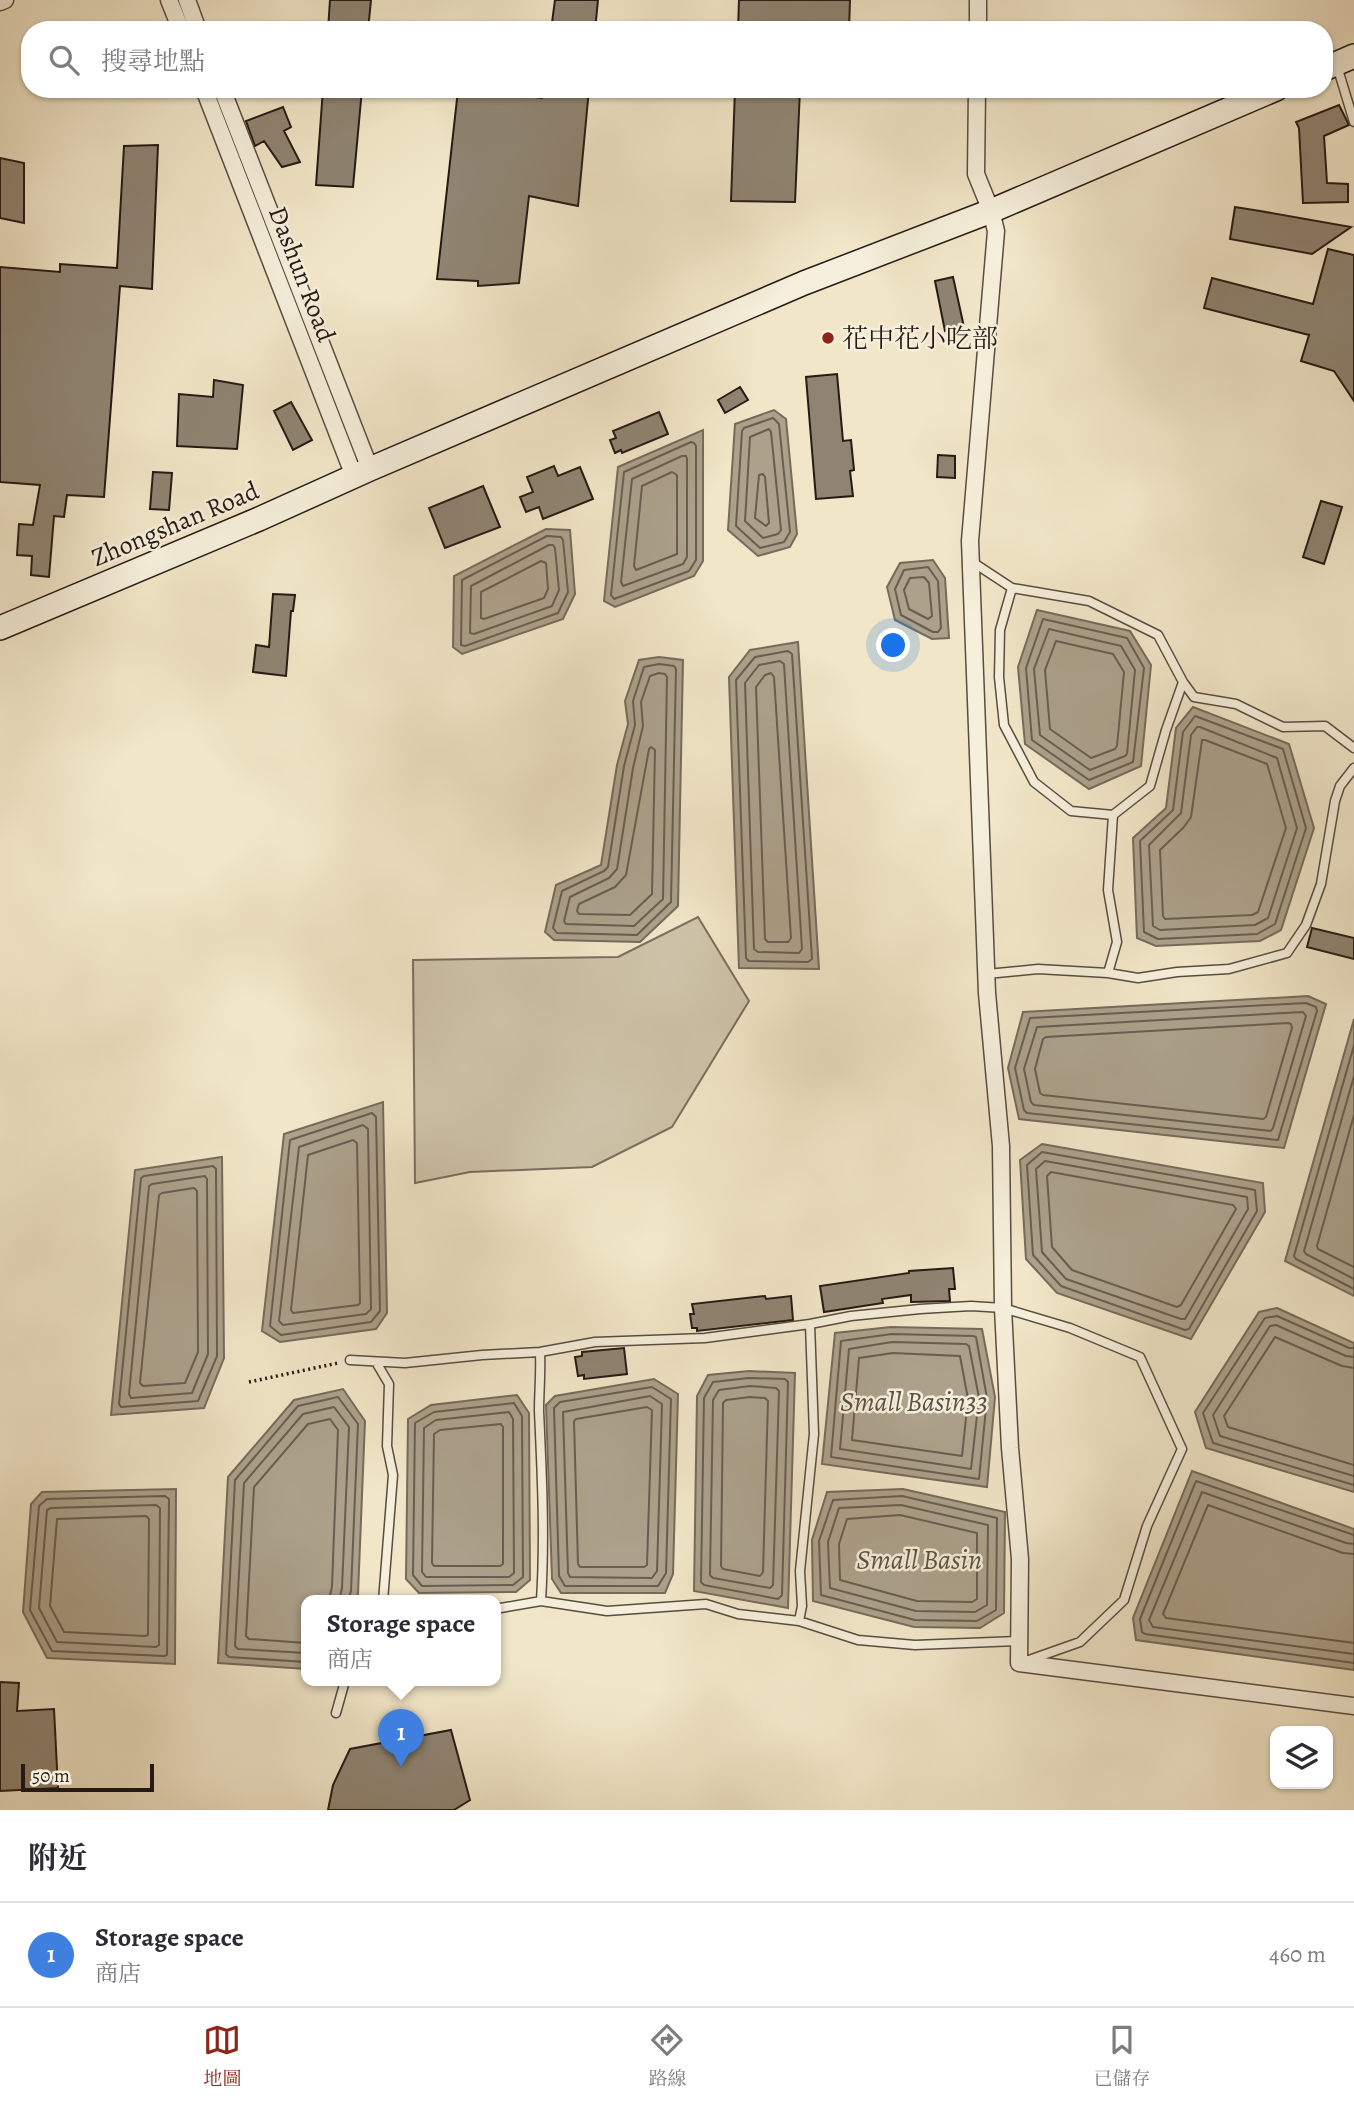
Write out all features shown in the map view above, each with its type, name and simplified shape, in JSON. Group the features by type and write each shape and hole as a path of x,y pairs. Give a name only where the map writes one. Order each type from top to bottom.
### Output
{"main road":[{"name":"Zhongshan Road","path":"0,628 804,283 992,211 1255,98"}],"street":[{"path":"0,2 5,0"},
{"path":"169,0 177,21"},
{"path":"187,0 195,21"},
{"path":"978,0 978,21"},
{"name":"Dashun Road","path":"208,98 362,473"},
{"name":"Dashun Road","path":"225,98 362,473"},
{"path":"977,98 976,174 992,211 996,231 970,541 987,974 1001,1146 1003,1308 1010,1448 1020,1559 1019,1663 1354,1706"}],"lane":[{"path":"1338,63 1354,122"},
{"path":"971,561 1012,588 1089,601 1158,635 1194,697 1236,704 1283,727 1325,726 1354,748"},
{"path":"1012,588 1000,630 999,677 1004,725 1034,782 1071,811 1112,815 1150,786 1166,730 1184,682"},
{"path":"987,974 1038,969 1108,973 1138,978 1177,972 1229,969 1287,953 1306,925 1321,884 1335,801 1340,786 1354,768"},
{"path":"1108,973 1117,942 1108,890 1112,815"},
{"path":"350,1360 405,1363 540,1352 595,1342 705,1338 851,1316 971,1306 1003,1308 1070,1328 1140,1357 1182,1449 1147,1526 1124,1600 1080,1642 1019,1663"},
{"path":"799,1621 802,1606 800,1571 814,1434 810,1324"},
{"path":"540,1352 539,1408 543,1461 541,1601"},
{"path":"376,1362 389,1384 387,1446 393,1475 383,1595"},
{"path":"501,1608 541,1601 607,1611 706,1604 738,1614 799,1621 858,1640 915,1645 1019,1641"},
{"path":"336,1713 344,1686"}],"path":[{"path":"249,1382 350,1360"}],"shaded area":[{"path":"698,917 749,1001 672,1127 592,1167 470,1172 415,1183 413,960 618,957"}],"water":[{"path":"774,410 786,419 797,534 790,547 758,556 728,530 735,424"},
{"path":"703,430 703,561 694,576 615,607 604,601 618,467"},
{"path":"546,529 570,530 575,594 563,619 462,654 453,647 454,576"},
{"path":"933,560 945,578 949,638 932,639 895,620 887,587 900,563"},
{"path":"1037,610 1130,631 1151,665 1141,766 1089,789 1025,744 1018,667"},
{"path":"798,642 819,969 739,968 729,677 750,650"},
{"path":"659,657 683,660 678,906 640,942 554,940 545,932 556,885 601,865 617,765 628,724 625,701 639,660"},
{"path":"1193,707 1289,744 1314,828 1281,930 1260,941 1156,946 1137,938 1133,838 1166,808 1176,728"},
{"path":"1308,996 1326,1004 1284,1148 1019,1119 1008,1068 1023,1012"},
{"path":"1354,1019 1354,1296 1285,1261"},
{"path":"383,1102 387,1313 376,1329 280,1342 262,1331 284,1134"},
{"path":"1042,1144 1263,1183 1265,1212 1191,1339 1057,1293 1026,1259 1020,1160"},
{"path":"222,1157 224,1358 204,1408 111,1415 135,1170"},
{"path":"1277,1308 1354,1343 1354,1492 1206,1448 1195,1412 1259,1312"},
{"name":"Small Basin33","path":"891,1327 982,1329 995,1397 987,1487 822,1464 835,1333"},
{"name":"Small Basin","path":"749,1371 795,1373 788,1608 694,1591 697,1396 708,1375"},
{"path":"654,1379 678,1394 673,1574 665,1593 561,1593 552,1579 546,1405 555,1396"},
{"path":"343,1389 365,1421 358,1594 301,1595 301,1669 218,1663 228,1477 294,1400"},
{"path":"517,1395 529,1413 530,1580 516,1592 419,1593 406,1579 408,1419 431,1405"},
{"path":"1192,1471 1354,1529 1354,1670 1136,1640 1133,1618"},
{"path":"176,1489 175,1664 47,1658 23,1612 31,1504 42,1492"},
{"name":"Small Basin","path":"903,1489 1005,1512 1004,1613 980,1628 914,1627 813,1601 812,1540 827,1492"}],"building":[{"path":"330,0 371,0 369,21 329,21"},
{"path":"555,0 598,0 596,21 552,21"},
{"path":"739,0 850,0 849,21 738,21"},
{"path":"322,98 361,98 353,187 316,185"},
{"path":"457,98 588,98 578,206 529,196 519,283 478,286 478,281 437,279"},
{"path":"735,98 800,98 795,202 731,201"},
{"path":"1339,105 1349,125 1324,136 1327,183 1348,184 1348,202 1303,203 1299,128 1296,122"},
{"path":"283,107 291,127 284,131 300,162 282,167 264,141 255,146 246,121"},
{"path":"158,145 152,289 120,286 104,497 67,495 64,517 54,516 49,577 31,575 32,556 17,555 19,524 33,525 40,485 0,482 0,267 60,272 60,264 117,268 124,146"},
{"path":"0,158 24,163 24,223 0,218"},
{"path":"1235,207 1351,227 1312,254 1230,239"},
{"path":"1328,249 1354,255 1354,401 1334,371 1301,361 1309,335 1204,308 1212,278 1313,304"},
{"path":"953,277 964,327 945,331 935,281"},
{"path":"837,374 843,441 851,440 854,470 850,471 853,496 816,499 806,377"},
{"path":"214,380 243,385 237,449 177,446 179,394 213,397"},
{"path":"740,387 748,400 725,413 718,400"},
{"path":"291,402 312,440 293,450 274,411"},
{"path":"659,412 668,434 622,453 621,450 615,453 610,440 616,438 613,431"},
{"path":"938,455 955,456 955,478 937,477"},
{"path":"554,466 558,476 580,467 593,499 543,519 539,507 526,512 520,497 533,492 527,477"},
{"path":"153,472 172,473 169,510 150,509"},
{"path":"483,486 500,527 445,548 429,508"},
{"path":"1321,501 1342,507 1324,564 1303,557"},
{"path":"273,594 295,595 291,611 286,676 253,672 256,645 269,647"},
{"path":"1312,928 1354,938 1354,959 1307,947"},
{"path":"953,1268 955,1289 949,1289 950,1301 911,1302 911,1295 882,1299 883,1303 824,1312 820,1286 909,1271"},
{"path":"765,1296 766,1299 791,1296 793,1320 697,1331 697,1328 692,1328 692,1304"},
{"path":"624,1348 627,1374 584,1379 584,1375 578,1376 575,1357 582,1356 582,1352"},
{"path":"0,1682 19,1683 17,1711 54,1709 58,1788 0,1791"},
{"path":"451,1730 470,1800 454,1810 328,1810 333,1785 350,1749"}],"place":[{"name":"花中花小吃部","path":"828,338"},
{"name":"Storage space","path":"401,1767"}]}
